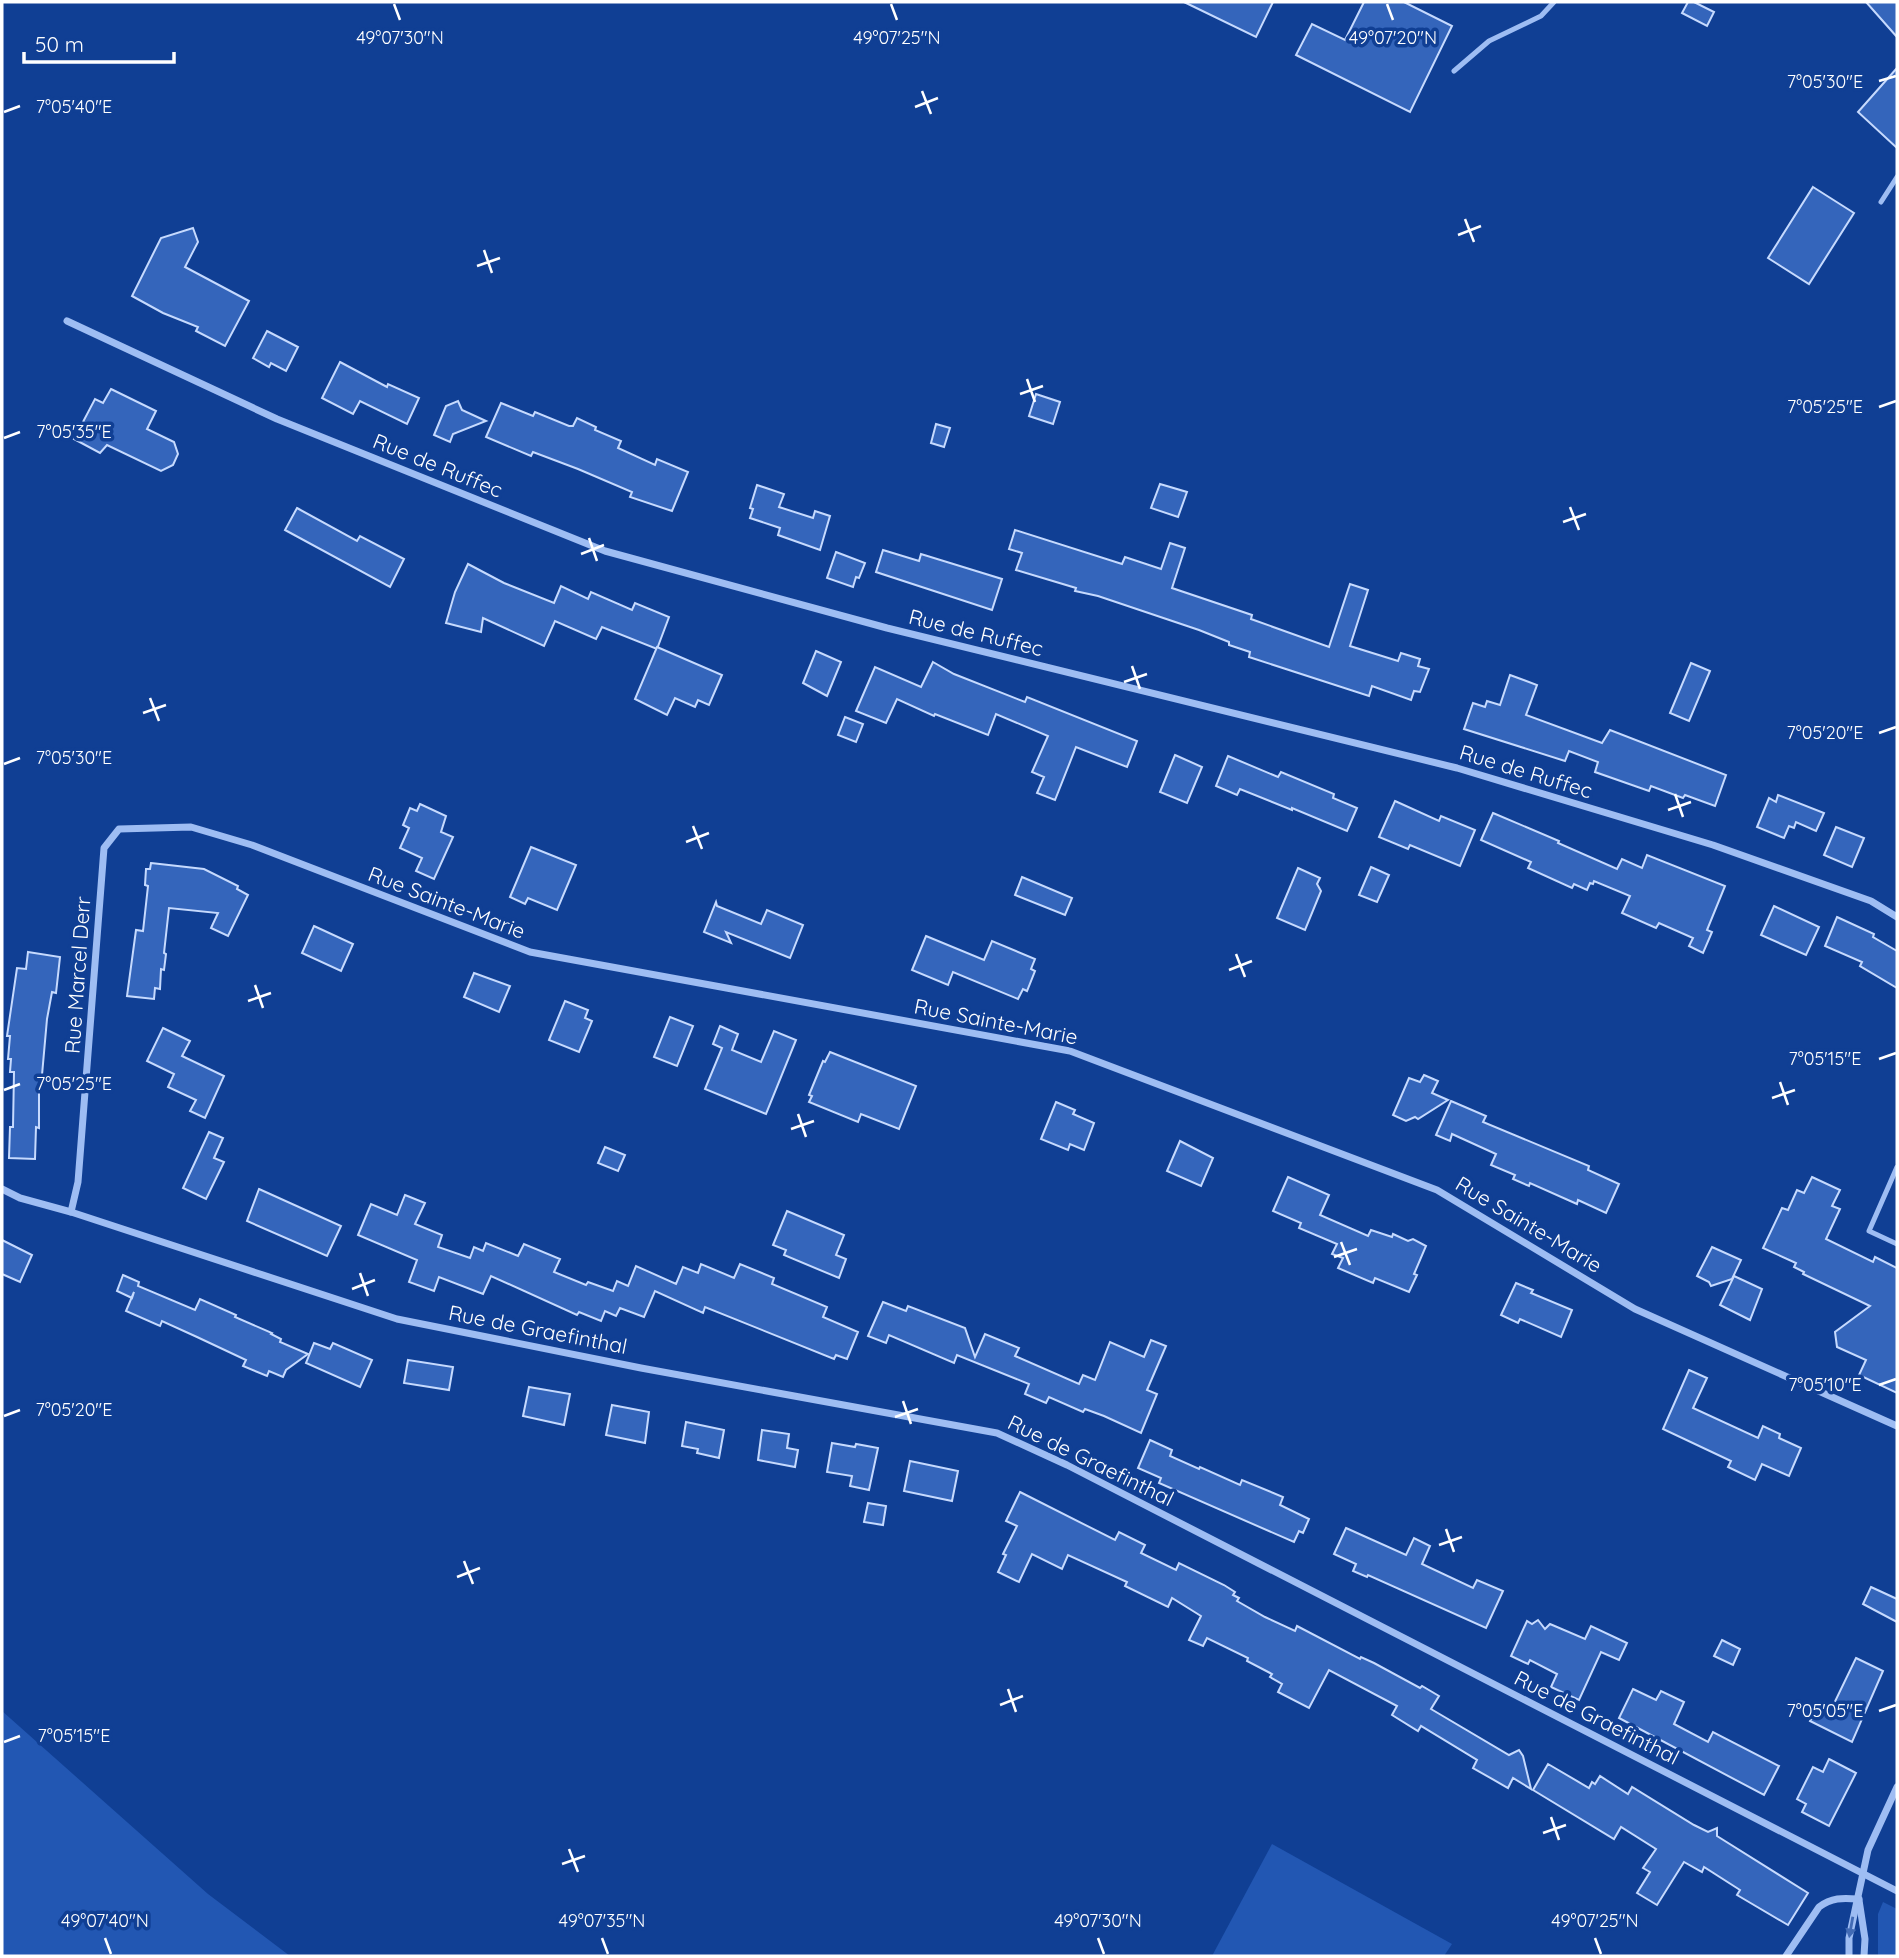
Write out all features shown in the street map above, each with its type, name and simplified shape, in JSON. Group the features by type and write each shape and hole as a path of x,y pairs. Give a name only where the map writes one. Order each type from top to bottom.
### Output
{"street":[{"name":"Rue de Ruffec","path":"67,321 277,419 605,551 887,628 1457,768 1713,845 1871,901 1897,917"},
{"name":"Rue Sainte-Marie","path":"119,829 191,827 252,845 530,953 1070,1051 1437,1189 1635,1309 1897,1426"},
{"name":"Rue Marcel Derr","path":"71,1212 78,1182 104,848 119,829"},
{"name":"Rue de Graefinthal","path":"2,1189 20,1198 71,1212 397,1319 641,1368 997,1433 1067,1465 1897,1891"},
{"path":"1849,1956 1851,1926 1859,1899 1862,1872 1878,1825 1897,1787"},
{"path":"1786,1956 1819,1907 1827,1901 1842,1898 1859,1899"},
{"path":"1859,1899 1865,1939 1864,1956"}],"lane":[{"path":"1454,71 1489,41 1541,16 1554,2"},
{"path":"1881,202 1897,177"},
{"path":"1897,1167 1869,1231 1897,1244"}],"shaded area":[{"path":"2,1711 208,1894 290,1956 2,1956"},
{"path":"1272,1844 1452,1944 1444,1956 1212,1956"},
{"path":"1883,1902 1897,1909 1897,1956 1878,1956 1878,1914"}],"building":[{"path":"1184,2 1273,2 1256,37"},
{"path":"1364,2 1404,2 1452,26 1410,112 1296,55 1312,24 1345,40"},
{"path":"1688,2 1694,2 1714,12 1707,26 1682,13"},
{"path":"1866,2 1897,2 1897,37"},
{"path":"1897,68 1897,148 1858,112"},
{"path":"1813,187 1854,213 1809,284 1768,258"},
{"path":"193,228 198,242 185,267 249,301 225,346 196,331 198,327 163,313 132,296 161,238"},
{"path":"267,331 298,347 286,371 271,363 269,367 253,358"},
{"path":"340,362 387,387 388,384 419,398 407,424 360,401 353,414 322,398"},
{"path":"111,389 156,411 147,429 174,442 178,454 173,465 161,471 107,445 100,453 74,439 95,399 103,403"},
{"path":"1036,394 1060,402 1053,424 1029,416"},
{"path":"458,401 462,410 486,421 453,434 450,442 434,435 446,406"},
{"path":"501,403 533,416 535,412 569,426 573,426 577,418 596,427 595,430 621,441 618,448 655,465 657,459 688,472 672,511 630,497 632,492 578,469 533,452 531,456 486,437"},
{"path":"936,424 950,428 944,447 931,443"},
{"path":"1160,484 1187,492 1178,517 1151,508"},
{"path":"757,485 784,494 779,507 813,518 815,511 830,516 820,550 778,535 780,528 750,518"},
{"path":"297,508 357,541 360,536 404,559 390,587 285,530"},
{"path":"1015,530 1122,564 1125,557 1161,569 1170,543 1185,548 1172,588 1252,615 1251,619 1329,647 1350,584 1368,590 1350,646 1398,661 1401,653 1420,659 1418,666 1429,669 1420,692 1414,691 1411,700 1372,686 1369,696 1249,657 1250,652 1199,630 1016,570 1022,553 1009,549"},
{"path":"883,550 919,561 921,554 1002,579 992,610 876,572"},
{"path":"836,552 865,563 853,587 827,578"},
{"path":"468,564 504,583 554,603 561,586 588,599 591,592 632,610 635,603 669,617 657,649 602,627 596,639 555,621 544,646 483,618 481,632 446,623 455,592"},
{"path":"657,647 722,675 709,705 698,700 695,707 675,698 667,715 635,699"},
{"path":"816,651 841,662 827,696 803,683"},
{"path":"933,662 954,674 1025,702 1027,697 1137,741 1127,767 1076,747 1055,800 1037,793 1044,777 1032,772 1048,736 996,714 988,735 935,714 934,716 897,699 886,723 856,711 875,667 921,687"},
{"path":"1691,663 1710,671 1689,721 1670,713"},
{"path":"1510,675 1537,685 1526,715 1602,743 1610,730 1726,775 1715,806 1651,786 1649,791 1595,772 1598,762 1569,751 1565,761 1464,729 1473,703 1485,707 1487,701 1500,705"},
{"path":"845,717 863,724 856,742 838,735"},
{"path":"1175,755 1202,767 1187,803 1160,792"},
{"path":"1228,756 1278,777 1281,772 1334,794 1333,798 1357,808 1347,831 1240,789 1237,795 1216,786"},
{"path":"1778,795 1824,813 1816,831 1796,822 1794,828 1789,826 1784,838 1757,827 1769,798 1776,802"},
{"path":"1395,801 1439,821 1441,816 1475,830 1460,866 1410,845 1408,849 1379,837"},
{"path":"420,804 446,816 441,832 453,837 434,879 416,871 422,858 400,848 409,828 403,825 410,808 417,811"},
{"path":"1493,813 1617,869 1622,859 1642,868 1647,855 1725,886 1707,930 1712,932 1703,953 1689,946 1693,938 1659,923 1656,928 1622,913 1630,896 1594,881 1587,890 1574,884 1572,888 1528,868 1531,862 1481,840"},
{"path":"1836,827 1864,838 1852,867 1824,855"},
{"path":"531,847 576,865 557,910 528,898 525,904 510,897"},
{"path":"151,863 204,869 238,886 237,889 248,895 228,936 211,928 218,913 169,908 164,970 161,969 160,989 155,988 154,999 127,996 136,930 143,931 148,886 145,885 146,869 150,869"},
{"path":"1371,867 1389,875 1377,902 1359,895"},
{"path":"1298,868 1320,878 1317,884 1321,891 1305,930 1277,918"},
{"path":"1022,877 1072,898 1065,915 1015,895"},
{"path":"716,902 717,906 761,924 767,910 803,925 790,958 726,932 731,943 704,932"},
{"path":"1774,906 1819,927 1806,955 1761,935"},
{"path":"1837,917 1874,934 1873,937 1897,951 1897,988 1860,966 1862,962 1825,946"},
{"path":"314,926 353,944 341,971 302,953"},
{"path":"926,936 984,960 992,941 1035,959 1031,969 1035,971 1027,991 1023,989 1018,999 953,972 948,985 912,970"},
{"path":"28,952 60,957 56,993 52,992 47,1019 42,1075 39,1075 39,1128 36,1127 35,1159 9,1158 10,1127 13,1127 14,1072 10,1072 10,1036 7,1036 17,968 26,969"},
{"path":"474,973 510,986 499,1012 464,997"},
{"path":"565,1001 588,1010 585,1018 592,1021 579,1052 549,1040"},
{"path":"670,1017 693,1026 677,1066 654,1057"},
{"path":"720,1026 738,1034 732,1050 761,1062 774,1031 796,1040 766,1114 705,1089 722,1048 713,1044"},
{"path":"163,1028 190,1041 182,1056 224,1076 205,1118 190,1111 196,1100 168,1087 174,1074 147,1061"},
{"path":"830,1052 916,1086 899,1129 861,1114 858,1122 809,1102 812,1096 809,1095 823,1061 825,1062"},
{"path":"1424,1075 1438,1081 1432,1093 1448,1100 1418,1119 1415,1117 1406,1121 1393,1115 1409,1078 1420,1082"},
{"path":"1451,1101 1486,1116 1483,1122 1589,1166 1588,1170 1619,1184 1606,1213 1578,1200 1577,1204 1530,1183 1529,1186 1513,1179 1515,1175 1491,1165 1496,1154 1452,1134 1450,1141 1436,1135"},
{"path":"1056,1102 1075,1110 1073,1114 1094,1123 1084,1150 1070,1144 1068,1150 1041,1139"},
{"path":"209,1132 223,1138 214,1158 224,1162 206,1199 183,1188"},
{"path":"1180,1141 1213,1158 1201,1186 1167,1171"},
{"path":"605,1147 625,1155 618,1171 598,1163"},
{"path":"1288,1177 1329,1195 1320,1215 1368,1236 1371,1230 1392,1237 1393,1234 1408,1241 1413,1239 1426,1246 1409,1292 1375,1278 1373,1283 1338,1268 1343,1258 1332,1254 1337,1244 1299,1228 1301,1223 1273,1211"},
{"path":"1812,1177 1840,1190 1832,1206 1840,1209 1826,1239 1873,1262 1875,1257 1897,1268 1897,1393 1859,1375 1866,1360 1837,1347 1835,1332 1870,1306 1803,1274 1804,1272 1794,1267 1796,1263 1763,1248 1782,1208 1788,1210 1797,1190 1804,1193"},
{"path":"259,1189 341,1226 327,1256 247,1221"},
{"path":"405,1195 425,1203 415,1224 442,1235 438,1247 470,1258 474,1247 483,1251 486,1243 518,1256 524,1244 560,1259 554,1272 586,1285 588,1282 613,1291 617,1281 628,1286 636,1266 676,1284 683,1267 698,1273 701,1264 734,1278 740,1264 774,1278 772,1284 827,1307 823,1317 858,1332 847,1359 836,1355 834,1359 705,1307 703,1313 655,1291 644,1317 620,1308 616,1316 605,1311 601,1321 579,1312 577,1315 491,1276 483,1294 439,1277 434,1291 409,1282 417,1260 358,1235 371,1204 397,1215"},
{"path":"787,1211 844,1235 836,1255 846,1259 839,1278 784,1255 786,1250 773,1245"},
{"path":"2,1240 32,1255 20,1282 2,1274"},
{"path":"1712,1247 1741,1260 1732,1279 1711,1286 1697,1276"},
{"path":"123,1275 139,1282 138,1286 195,1310 200,1299 272,1333 281,1339 280,1342 308,1354 286,1370 283,1377 269,1371 267,1376 243,1366 246,1360 162,1321 160,1326 126,1311 132,1298 117,1291"},
{"path":"1734,1276 1762,1289 1750,1320 1720,1305"},
{"path":"1516,1283 1533,1290 1531,1293 1572,1310 1561,1337 1520,1319 1518,1323 1501,1315"},
{"path":"883,1302 906,1311 908,1306 965,1328 975,1357 985,1334 1019,1348 1015,1356 1079,1384 1083,1375 1095,1380 1110,1342 1144,1357 1151,1340 1166,1346 1147,1390 1157,1394 1141,1433 1104,1416 1085,1409 1083,1412 1049,1397 1046,1403 1025,1394 1029,1384 957,1355 954,1363 889,1335 886,1343 868,1336"},
{"path":"314,1343 330,1349 333,1343 372,1360 360,1387 306,1363"},
{"path":"408,1360 453,1367 449,1390 404,1383"},
{"path":"1689,1370 1707,1378 1693,1408 1758,1438 1763,1426 1780,1434 1779,1438 1801,1448 1789,1476 1762,1464 1755,1480 1728,1467 1731,1461 1663,1429"},
{"path":"529,1387 570,1394 564,1425 523,1416"},
{"path":"612,1405 649,1412 645,1443 606,1435"},
{"path":"686,1422 724,1430 719,1458 682,1446"},
{"path":"762,1430 789,1434 787,1448 798,1450 795,1467 758,1460"},
{"path":"1150,1440 1172,1450 1170,1456 1199,1469 1200,1467 1240,1485 1242,1480 1283,1497 1280,1505 1309,1519 1303,1533 1299,1531 1294,1542 1159,1483 1161,1478 1138,1468"},
{"path":"832,1443 878,1448 869,1490 850,1486 852,1476 827,1472"},
{"path":"910,1461 958,1471 952,1501 904,1491"},
{"path":"1020,1492 1115,1540 1119,1532 1145,1545 1141,1553 1176,1570 1179,1563 1224,1585 1235,1592 1233,1595 1239,1598 1237,1601 1265,1617 1295,1631 1297,1626 1420,1688 1422,1686 1439,1696 1431,1709 1509,1755 1519,1750 1531,1789 1513,1778 1508,1788 1473,1768 1477,1760 1421,1726 1418,1731 1392,1715 1397,1706 1329,1670 1309,1708 1278,1692 1282,1684 1270,1677 1272,1674 1247,1661 1248,1658 1207,1638 1203,1646 1189,1640 1201,1616 1172,1598 1168,1607 1125,1586 1127,1582 1068,1555 1062,1569 1032,1554 1019,1582 998,1572 1006,1555 1003,1554 1017,1526 1006,1521"},
{"path":"868,1503 886,1506 883,1525 864,1522"},
{"path":"1346,1528 1406,1555 1414,1538 1430,1546 1422,1564 1473,1588 1477,1580 1503,1591 1486,1628 1368,1575 1367,1577 1353,1571 1356,1564 1334,1554"},
{"path":"1871,1587 1897,1599 1897,1622 1863,1604"},
{"path":"1538,1620 1545,1629 1550,1624 1585,1639 1591,1626 1627,1643 1619,1660 1601,1652 1579,1700 1551,1687 1557,1674 1530,1660 1528,1664 1511,1656 1527,1621 1532,1624"},
{"path":"1722,1640 1740,1649 1733,1665 1714,1656"},
{"path":"1856,1658 1883,1671 1852,1742 1810,1721 1817,1708 1829,1714"},
{"path":"1633,1689 1656,1700 1661,1691 1684,1702 1674,1724 1708,1742 1713,1732 1779,1766 1764,1795 1619,1718"},
{"path":"1829,1759 1856,1773 1829,1826 1802,1812 1806,1804 1797,1799 1813,1767 1823,1772"},
{"path":"1548,1764 1589,1788 1600,1776 1628,1794 1632,1787 1708,1832 1717,1828 1717,1836 1808,1893 1788,1925 1737,1895 1740,1890 1704,1867 1702,1872 1684,1862 1657,1905 1637,1893 1650,1872 1643,1868 1656,1849 1621,1827 1614,1839 1533,1790"}]}
